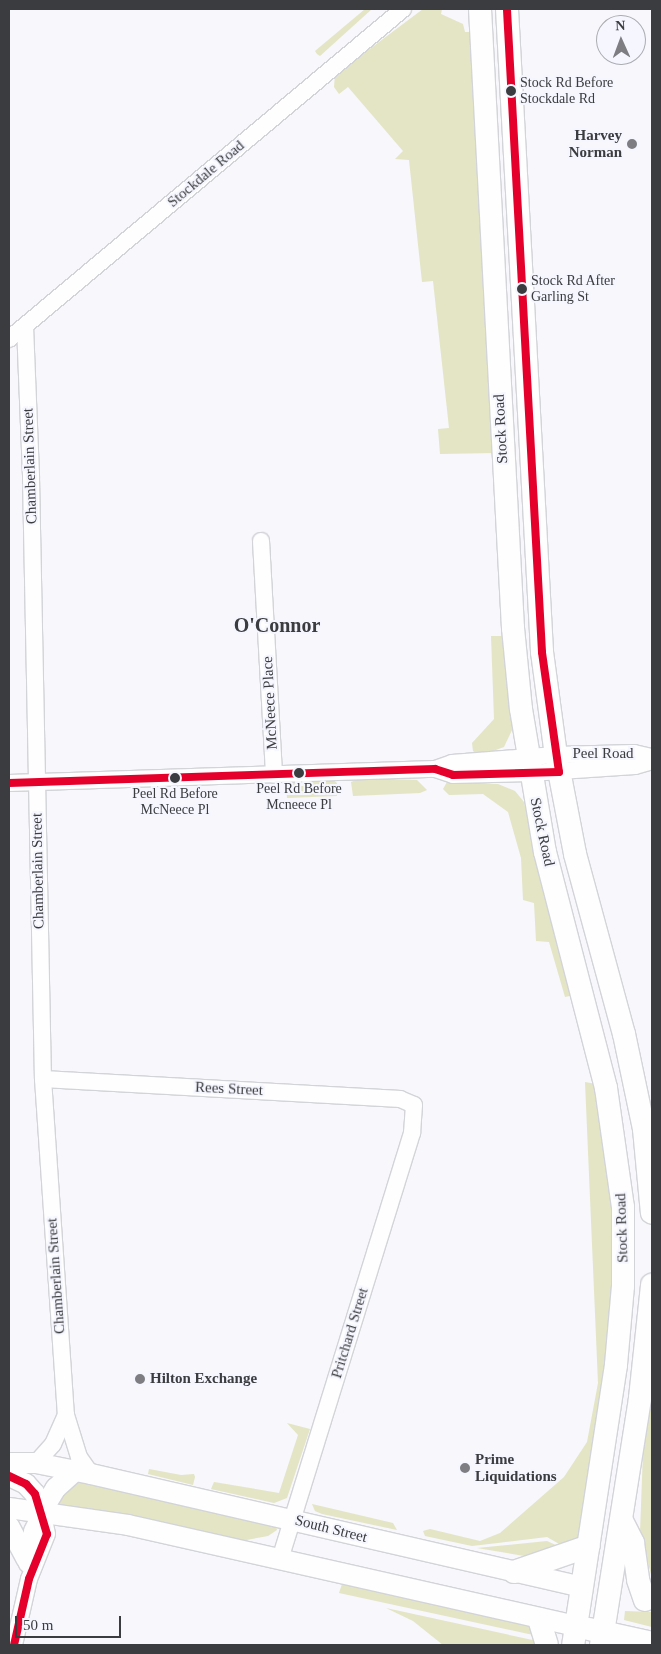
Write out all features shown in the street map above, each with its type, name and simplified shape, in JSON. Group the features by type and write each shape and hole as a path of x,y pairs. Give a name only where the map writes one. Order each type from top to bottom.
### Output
{"highway":[{"name":"Stock Road","path":"480,9 513,628 529,765 545,852 606,1088 623,1207 620,1330 574,1636"},
{"name":"Stock Road","path":"507,9 542,643 557,763 585,896 636,1084 644,1129 652,1213"},
{"path":"602,1639 622,1521 648,1338 652,1285"},
{"path":"622,1521 633,1543 638,1580 649,1600"},
{"path":"514,1572 589,1546"},
{"name":"South Street","path":"582,1587 649,1600"},
{"path":"539,1619 547,1645"},
{"path":"574,1636 652,1644"}],"main road":[{"name":"South Street","path":"9,1463 36,1463 83,1472 582,1587"},
{"path":"42,1511 56,1488 83,1472"},
{"path":"9,1476 26,1484 35,1494 42,1511"},
{"path":"9,1508 42,1511 128,1525 539,1619 574,1636"},
{"path":"9,1526 28,1569"}],"street":[{"name":"Stockdale Road","path":"9,339 403,9"},
{"name":"Chamberlain Street","path":"24,326 31,478 43,1079 66,1416 83,1472"},
{"name":"McNeece Place","path":"261,540 274,775"},
{"name":"Peel Road","path":"9,783 435,769 453,775 557,763 635,766 652,759"},
{"name":"Rees Street","path":"43,1079 384,1098 408,1100 414,1105"},
{"name":"Pritchard Street","path":"280,1560 412,1133 414,1105"},
{"name":"Chamberlain Street","path":"36,1463 53,1444 66,1416"},
{"path":"14,1645 28,1569 32,1531 42,1511"}],"green space":[{"path":"365,9 372,9 320,56 317,54 315,51"},
{"path":"423,9 442,9 441,14 463,24 465,32 472,32 494,453 440,454 438,429 449,428 433,281 422,282 409,160 395,159 403,151 348,87 339,94 334,87 335,75"},
{"path":"491,636 504,636 513,728 504,747 479,756 473,751 472,743 494,719"},
{"path":"361,778 417,780 427,790 420,793 353,796 351,782"},
{"path":"297,780 297,786 310,786 310,780 333,780 337,783 337,796 287,798 286,784"},
{"path":"447,782 498,784 515,791 524,802 574,995 565,997 549,942 536,941 534,903 523,900 521,858 508,812 483,794 449,795 443,789"},
{"path":"585,1082 596,1084 606,1132 616,1240 609,1352 578,1540 561,1545 547,1537 472,1546 425,1536 423,1531 430,1529 480,1541 500,1533 564,1477 587,1442 598,1383"},
{"path":"652,1371 652,1578 640,1533 644,1425"},
{"path":"287,1423 310,1429 287,1498 274,1503 211,1489 214,1482 279,1493 298,1435"},
{"path":"149,1469 181,1475 194,1474 193,1485 148,1474"},
{"path":"80,1480 276,1525 277,1530 268,1536 241,1541 56,1504 65,1489"},
{"path":"312,1504 393,1523 397,1530 322,1514 315,1511"},
{"path":"547,1541 558,1546 530,1557 477,1548"},
{"path":"342,1584 518,1623 530,1627 538,1636 339,1593"},
{"path":"386,1608 537,1641 540,1645 443,1645 413,1621"},
{"path":"625,1611 652,1612 652,1627 624,1620"}],"transit line":[{"path":"9,783 435,769 453,775 559,772 542,652 507,9"},
{"path":"9,1476 26,1484 35,1494 47,1534 29,1579 14,1645"}],"place":[{"name":"Stock Rd Before Stockdale Rd","path":"511,91"},
{"name":"Harvey Norman","path":"632,144"},
{"name":"Stock Rd After Garling St","path":"522,289"},
{"name":"Peel Rd Before Mcneece Pl","path":"299,773"},
{"name":"Peel Rd Before McNeece Pl","path":"175,778"},
{"name":"Hilton Exchange","path":"140,1379"},
{"name":"Prime Liquidations","path":"465,1468"}],"district":[{"name":"O'Connor","path":"277,625"}]}
